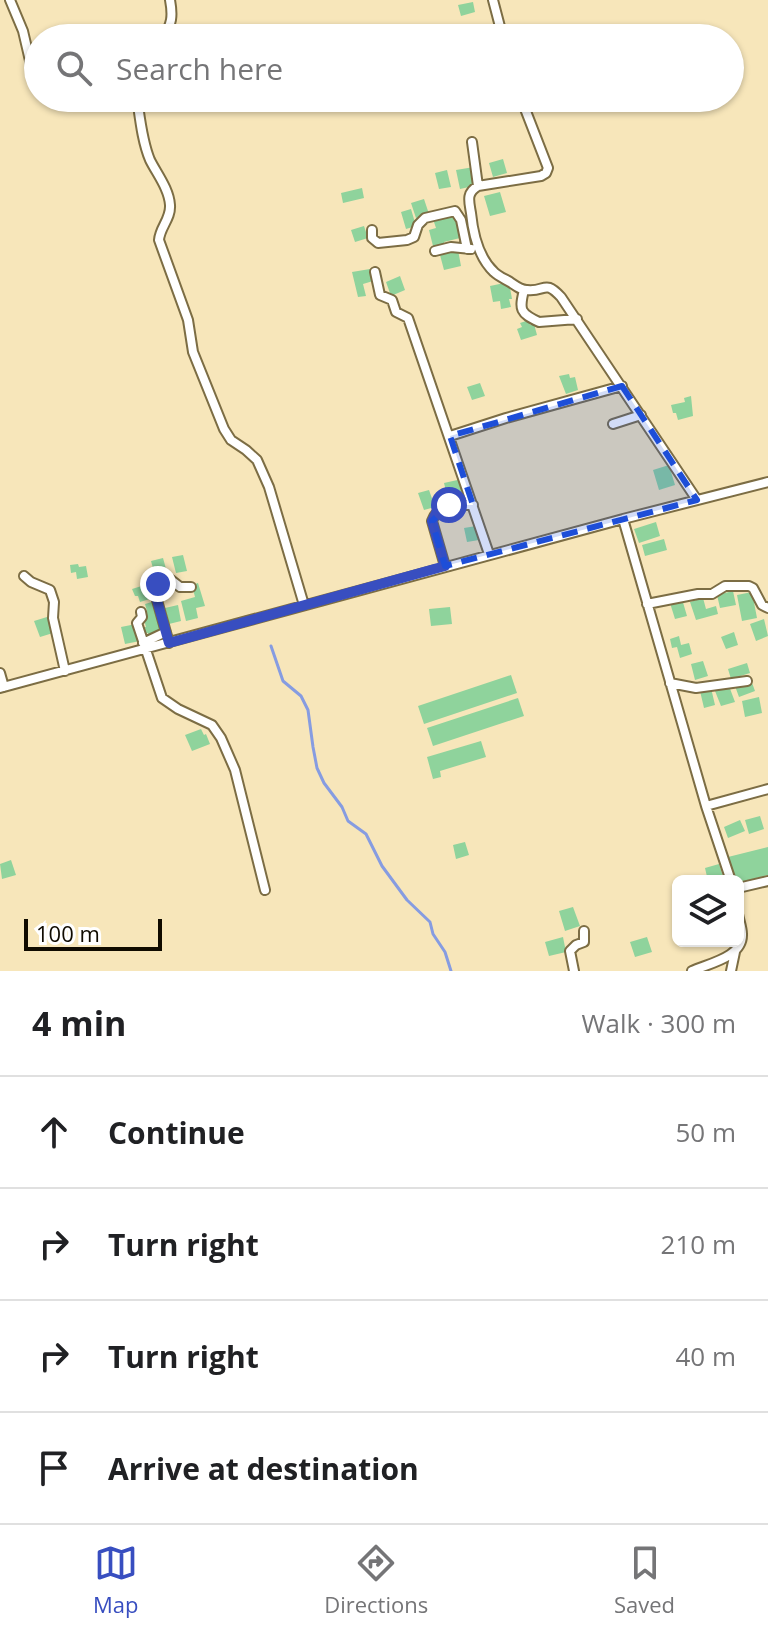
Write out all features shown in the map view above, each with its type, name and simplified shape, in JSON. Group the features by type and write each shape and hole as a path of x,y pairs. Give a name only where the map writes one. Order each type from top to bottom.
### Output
{"street":[{"path":"10,0 24,35"},
{"path":"170,0 171,24"},
{"path":"493,0 499,24"},
{"path":"140,112 147,151 170,201 170,213 160,231 159,240 188,320 193,352 224,429 231,440 257,460 269,487 304,605"},
{"path":"527,112 548,168 541,176 478,186 472,190 469,195 473,231 479,249 494,272 524,290 548,287 561,297 697,500"},
{"path":"472,142 478,186"},
{"path":"372,230 372,238 378,243 407,240 414,237 418,225 425,218 455,211 461,220 467,249"},
{"path":"435,251 451,247 479,249"},
{"path":"375,272 380,295 392,300 396,312 408,318 489,554"},
{"path":"524,290 521,308 539,322 577,319"},
{"path":"450,436 622,386"},
{"path":"613,424 641,415"},
{"path":"0,673 2,688 144,646 169,643 489,554 768,482"},
{"path":"445,566 433,517 449,505 473,505"},
{"path":"623,519 729,875"},
{"path":"24,576 50,590 65,671"},
{"path":"169,643 156,588 164,581 171,580 180,587 191,587"},
{"path":"647,604 712,594 725,586 749,586 762,605 768,608"},
{"path":"141,612 142,617 137,623 162,698 212,725 221,738 235,770 265,890"},
{"path":"144,646 166,632"},
{"path":"670,683 696,688 747,681"},
{"path":"706,806 768,789"},
{"path":"744,887 768,881"},
{"path":"574,971 570,951 584,942 584,931"},
{"path":"731,971 739,947"},
{"path":"692,971 735,952"}],"highlighted area":[{"path":"622,386 697,500 445,566 432,521 449,505 473,505 450,436"}],"building":[{"path":"473,2 475,12 461,16 458,5"},
{"path":"503,159 507,173 493,177 489,163"},
{"path":"474,167 478,185 460,189 456,170"},
{"path":"447,170 451,187 439,189 435,173"},
{"path":"362,188 364,198 343,203 341,193"},
{"path":"500,192 506,212 490,216 484,196"},
{"path":"424,199 429,214 416,218 411,203"},
{"path":"411,209 416,226 406,229 401,212"},
{"path":"454,213 460,238 444,242 445,247 434,250 429,230 436,228 433,219"},
{"path":"364,226 368,238 355,242 351,230"},
{"path":"458,250 461,266 444,270 440,255"},
{"path":"370,269 373,281 363,284 366,296 358,297 352,272"},
{"path":"400,276 405,290 391,296 386,282"},
{"path":"509,282 511,307 501,309 500,301 493,302 490,286"},
{"path":"529,320 530,325 534,324 537,335 521,340 517,329 522,327 520,323"},
{"path":"569,374 570,378 575,377 578,390 566,394 559,376"},
{"path":"480,383 485,396 472,400 467,387"},
{"path":"691,396 693,416 678,420 671,405 685,402 684,398"},
{"path":"669,465 675,485 659,490 653,470"},
{"path":"462,479 465,491 447,495 444,483"},
{"path":"429,490 435,507 424,510 418,493"},
{"path":"656,522 660,536 639,543 634,529"},
{"path":"476,526 479,540 467,542 464,528"},
{"path":"664,539 667,550 645,556 642,545"},
{"path":"183,555 187,571 176,573 172,557"},
{"path":"163,558 168,576 156,579 151,561"},
{"path":"78,564 79,567 86,566 88,577 77,579 76,572 71,573 70,565"},
{"path":"198,583 205,606 196,608 198,618 186,621 181,601 195,597 192,585"},
{"path":"148,584 153,598 140,602 132,589"},
{"path":"733,591 736,605 720,608 717,595"},
{"path":"752,592 757,618 742,621 737,595"},
{"path":"703,598 706,609 716,606 718,614 696,620 690,602"},
{"path":"682,599 687,616 675,619 670,603"},
{"path":"155,601 164,631 144,634 142,627 146,627 142,612 147,611 145,604"},
{"path":"178,605 181,621 169,624 165,608"},
{"path":"450,607 452,624 431,626 429,609"},
{"path":"47,617 53,633 40,637 34,621"},
{"path":"764,619 768,636 756,641 750,624"},
{"path":"136,624 140,641 125,644 121,627"},
{"path":"734,632 738,645 726,649 721,637"},
{"path":"679,636 681,645 689,643 692,654 680,658 677,647 672,648 670,639"},
{"path":"703,661 708,676 695,680 691,664"},
{"path":"747,663 750,673 731,679 728,669"},
{"path":"511,675 517,693 424,724 418,706"},
{"path":"751,680 755,691 739,697 735,686"},
{"path":"729,686 735,702 721,706 715,691"},
{"path":"711,688 715,705 704,708 700,691"},
{"path":"759,697 762,713 745,717 742,701"},
{"path":"518,698 524,716 433,746 427,728"},
{"path":"201,729 210,744 192,751 185,735"},
{"path":"481,741 486,757 440,771 441,777 433,779 427,757"},
{"path":"760,816 764,829 749,834 745,820"},
{"path":"740,820 745,831 728,838 724,827"},
{"path":"465,842 469,855 456,859 453,845"},
{"path":"768,847 768,875 744,881 744,875 733,875 728,857"},
{"path":"11,860 16,875 2,879 0,864"},
{"path":"719,864 723,875 707,875 705,868"},
{"path":"573,907 580,926 565,931 559,911"},
{"path":"563,937 566,952 549,956 545,942"},
{"path":"647,937 652,952 635,957 630,942"}],"waterway":[{"path":"271,646 283,681 301,696 308,710 317,768 324,783 342,807 348,821 366,834 382,866 407,900 430,922 451,971"}],"route":[{"path":"158,584 155,593 169,643 445,566 432,521 437,511 449,505"}]}
